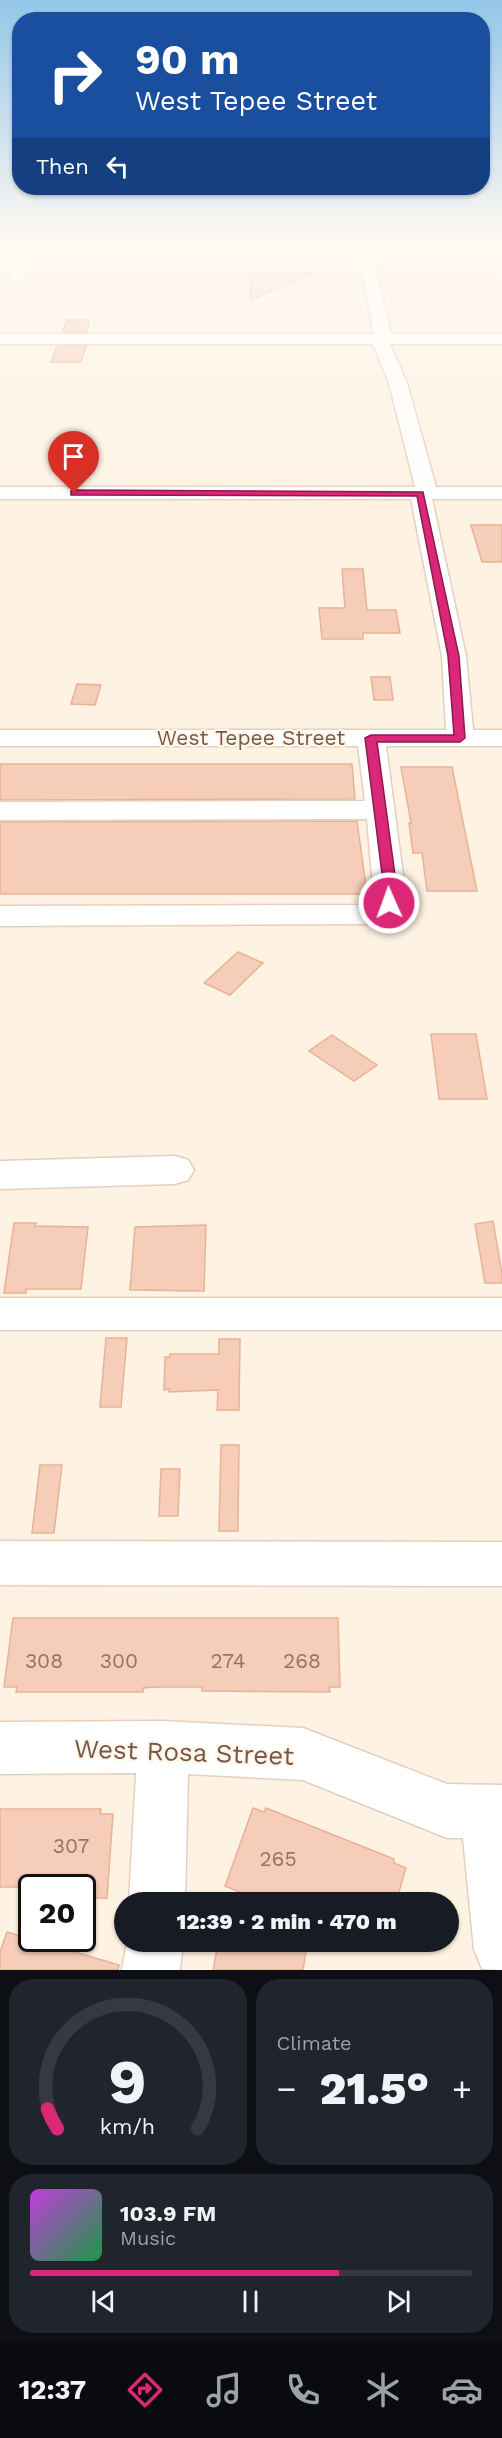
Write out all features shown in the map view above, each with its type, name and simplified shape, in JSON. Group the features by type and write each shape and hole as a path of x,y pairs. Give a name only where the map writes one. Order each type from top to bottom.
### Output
{"street":[{"path":"380,334 398,382 423,493 454,656 460,738"},
{"path":"0,339 502,339"},
{"path":"0,493 502,493"},
{"name":"West Tepee Street","path":"0,738 502,738"},
{"path":"0,916 368,914 389,903 390,890 371,738"},
{"path":"0,811 380,810"},
{"path":"0,1175 175,1170"},
{"path":"0,1314 502,1314"},
{"path":"0,1563 502,1564"},
{"path":"157,1892 163,1747"},
{"name":"West Rosa Street","path":"0,1748 163,1747 303,1754 447,1811 495,1812"},
{"path":"495,1812 502,1949"},
{"path":"151,1970 153,1952"}],"building":[{"path":"57,346 86,346 81,362 51,362"},
{"path":"471,525 502,525 502,562 482,562"},
{"path":"342,569 363,569 367,610 396,610 400,633 363,633 363,639 322,639 319,608 345,608"},
{"path":"371,677 390,677 393,700 374,700"},
{"path":"77,684 101,685 95,705 71,704"},
{"path":"0,764 352,764 355,799 0,800"},
{"path":"401,767 452,767 477,891 427,891 422,853 413,853 409,823 411,823"},
{"path":"357,821 367,894 0,894 0,822"},
{"path":"238,952 263,963 230,995 204,983"},
{"path":"431,1034 476,1034 487,1099 439,1099"},
{"path":"332,1035 377,1065 354,1081 309,1051"},
{"path":"493,1221 502,1283 485,1283 475,1224"},
{"path":"14,1223 36,1223 35,1226 88,1227 81,1289 26,1289 26,1293 4,1293"},
{"path":"206,1225 204,1291 130,1290 135,1227"},
{"path":"106,1338 127,1338 121,1407 100,1407"},
{"path":"219,1339 240,1339 239,1410 217,1410 218,1390 169,1392 169,1389 164,1390 165,1357 170,1357 170,1354 219,1354"},
{"path":"221,1445 239,1445 238,1531 219,1531"},
{"path":"40,1465 62,1465 54,1533 32,1533"},
{"path":"161,1469 180,1469 178,1516 159,1516"},
{"path":"13,1618 338,1618 340,1687 329,1687 330,1692 202,1691 202,1687 155,1687 143,1688 143,1692 16,1692 17,1687 4,1687"},
{"path":"253,1808 264,1812 266,1808 394,1859 394,1863 406,1868 399,1892 240,1892 225,1886"},
{"path":"0,1809 101,1809 100,1814 113,1814 107,1898 96,1898 96,1874 18,1874 18,1887 0,1887"},
{"path":"7,1932 18,1935 18,1952 75,1952 119,1965 118,1970 0,1970 0,1952"},
{"path":"216,1952 306,1952 303,1970 213,1970"}],"route":[{"path":"74,493 420,493 454,656 460,738 371,738 390,890 389,903"}]}
